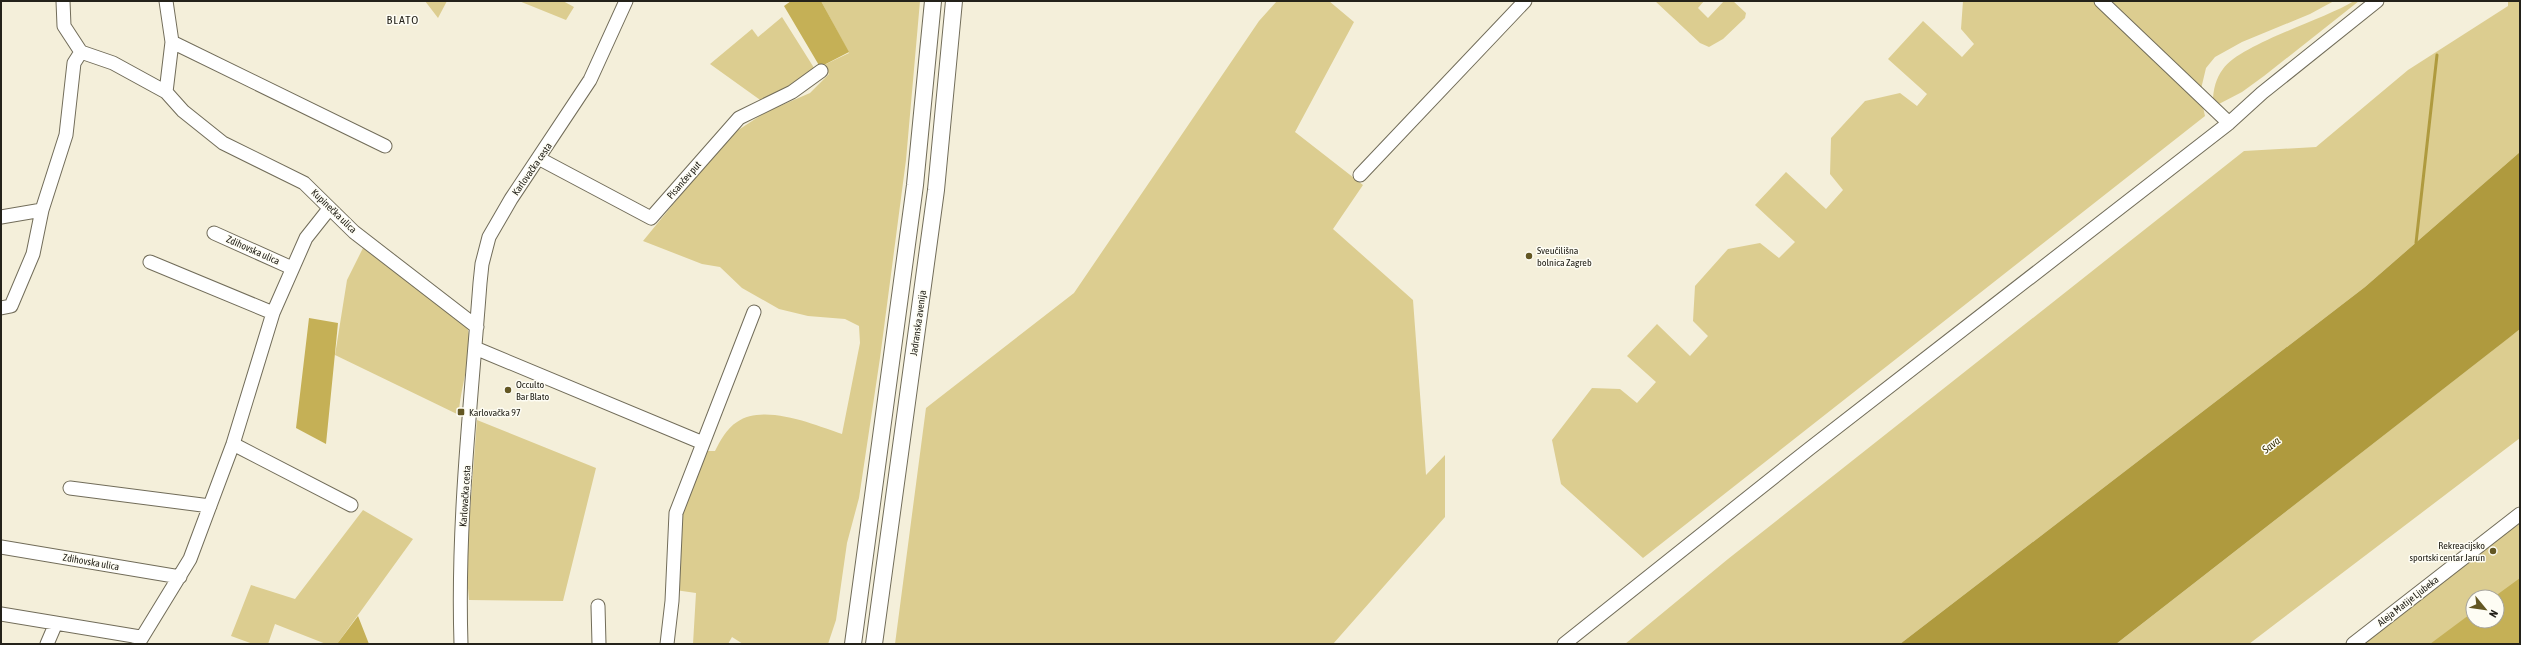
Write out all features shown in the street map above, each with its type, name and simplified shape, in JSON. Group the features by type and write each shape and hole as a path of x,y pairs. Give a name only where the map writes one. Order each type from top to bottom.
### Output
{"main road":[{"name":"Jadranska avenija","path":"853,644 915,185 933,1"},
{"name":"Jadranska avenija","path":"874,644 936,190 954,1"}],"street":[{"path":"1,308 11,306 33,254 42,210 66,135 74,63 81,52 64,26 63,1"},
{"path":"166,1 172,42 166,92"},
{"name":"Karlovačka cesta","path":"461,644 459,588 482,264 489,237 511,199 540,159 590,80 626,1"},
{"path":"1360,176 1525,1"},
{"path":"2101,1 2229,123"},
{"path":"1564,644 1858,410 2229,123 2274,83 2377,1"},
{"path":"172,42 385,146"},
{"name":"Kupinečka ulica","path":"81,52 113,63 166,92 183,111 218,139 304,184 354,232 477,327"},
{"name":"Pisančev put","path":"540,159 651,218 739,118 792,92 821,71"},
{"name":"Zdihovska ulica","path":"1,614 56,623 139,641 190,559 233,444 273,313 306,238 329,209"},
{"path":"1,217 42,210"},
{"name":"Zdihovska ulica","path":"214,233 292,268"},
{"path":"150,262 273,313"},
{"path":"667,644 672,601 676,513 754,312"},
{"path":"475,348 703,443"},
{"path":"233,444 351,505"},
{"path":"70,488 210,506"},
{"name":"Aleja Matije Ljubeka","path":"2353,644 2520,514"},
{"name":"Zdihovska ulica","path":"1,547 180,577"},
{"path":"598,606 599,644"},
{"path":"47,644 56,623"}],"shaded area":[{"path":"425,1 447,1 438,18"},
{"path":"519,1 563,1 574,7 566,20"},
{"path":"791,1 821,1 849,52 820,67 784,6"},
{"path":"821,1 920,1 906,160 880,358 859,498 847,543 836,620 828,644 743,644 732,637 728,644 693,644 696,593 675,590 683,507 704,451 715,451 727,431 737,422 748,417 761,415 775,415 804,421 842,434 860,343 859,326 845,319 808,316 779,309 742,288 720,267 702,264 643,241 729,136 766,112 810,93 829,74 820,67 849,53"},
{"path":"1277,1 1329,1 1354,22 1295,132 1363,185 1333,229 1413,300 1426,475 1445,455 1445,517 1333,644 895,644 926,408 1074,293 1259,21"},
{"path":"1655,1 1704,1 1698,8 1708,18 1724,1 1733,1 1746,13 1745,18 1723,39 1709,47 1700,43"},
{"path":"1963,1 2093,1 2173,75 2203,107 2205,116 1643,558 1561,484 1552,440 1592,388 1620,389 1637,403 1656,382 1627,356 1657,324 1690,356 1708,336 1693,321 1695,286 1728,249 1760,243 1779,258 1795,242 1755,205 1786,172 1826,209 1843,190 1830,174 1831,138 1865,101 1900,93 1917,106 1927,94 1888,59 1923,21 1962,57 1974,44 1961,29"},
{"path":"2105,1 2334,1 2310,14 2242,42 2215,57 2206,68 2201,89"},
{"path":"2354,1 2359,1 2242,92 2217,105 2213,101 2214,88 2218,76 2233,60 2247,50"},
{"path":"2508,1 2520,1 2520,152 2365,287 1900,644 1625,644 1728,559 2244,151 2316,147 2408,70 2508,6"},
{"path":"782,17 816,71 763,102 710,64 752,29 758,37"},
{"path":"363,248 467,327 469,336 468,358 459,415 335,355 347,280"},
{"path":"309,318 338,323 326,444 296,428"},
{"path":"2520,329 2520,438 2249,644 2116,644"},
{"path":"477,420 596,468 563,601 469,600 466,564"},
{"name":"Rekreacijsko sportski centar Jarun","path":"2520,509 2520,644 2346,644"},
{"path":"363,510 413,539 337,644 326,644 275,624 268,644 253,644 231,636 251,585 295,599"},
{"path":"2520,578 2520,644 2430,644 2465,618 2465,629 2505,629 2505,589"},
{"path":"358,616 369,644 337,644"}],"water":[{"name":"Sava","path":"2520,152 2520,329 2510,337 2116,644 1900,644 2365,287"}],"waterway":[{"path":"2416,243 2437,55"}],"place":[{"name":"Sveučilišna bolnica Zagreb","path":"1529,256"},
{"name":"Occulto Bar Blato","path":"508,390"},
{"name":"Karlovačka 97","path":"461,412"},
{"name":"Rekreacijsko sportski centar Jarun","path":"2493,551"}],"district":[{"name":"BLATO","path":"403,20"}]}
